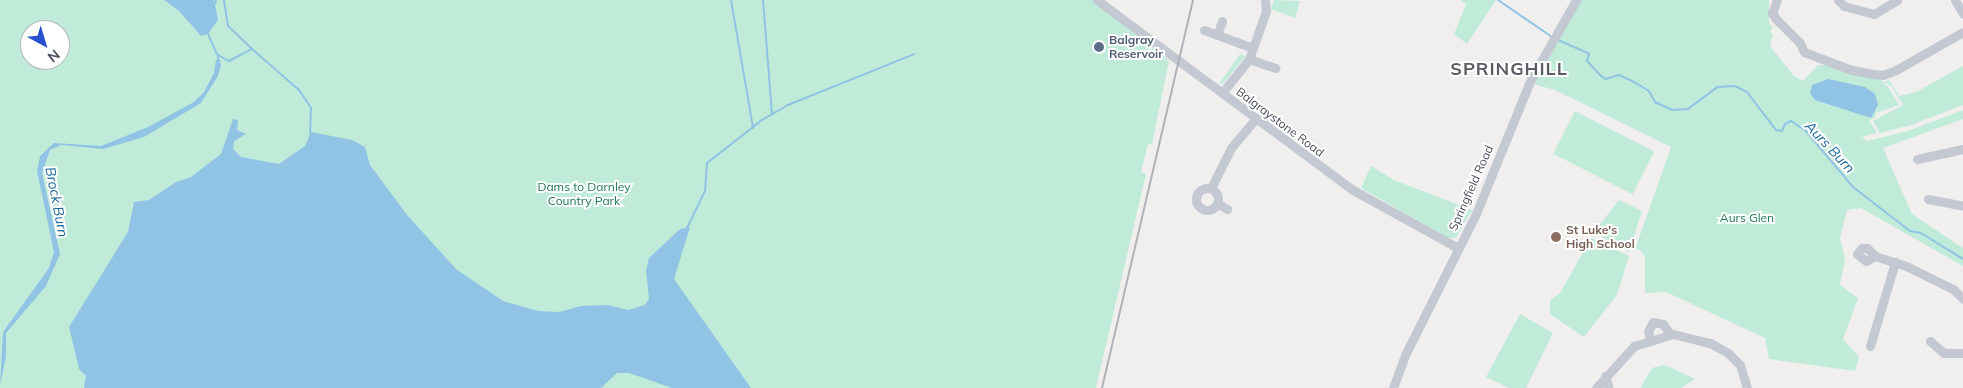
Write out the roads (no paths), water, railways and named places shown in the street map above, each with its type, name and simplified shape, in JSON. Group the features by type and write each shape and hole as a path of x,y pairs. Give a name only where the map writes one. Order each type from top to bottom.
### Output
{"street":[{"name":"Balgraystone Road","path":"1098,0 1353,190 1458,248"},
{"path":"1222,93 1249,59 1266,11 1265,0"},
{"name":"Springfield Road","path":"1393,388 1406,353 1475,216 1531,79 1576,0"},
{"path":"1777,0 1772,13 1800,43 1804,52 1852,70 1873,74 1883,75 1896,70 1963,32"},
{"path":"1838,0 1844,6 1874,14 1896,0"},
{"path":"1955,0 1963,14"},
{"path":"1217,35 1222,21"},
{"path":"1204,30 1253,48"},
{"path":"1249,59 1275,68"},
{"path":"1211,188 1231,148 1256,118"},
{"path":"1917,159 1963,149"},
{"path":"1203,188 1211,188 1218,196 1217,203 1209,210 1202,209 1196,204 1196,196 1203,188"},
{"path":"1186,194 1196,196"},
{"path":"1928,199 1940,203 1963,206"},
{"path":"1217,203 1226,209"},
{"path":"1875,256 1895,262 1953,289 1963,299"},
{"path":"1870,346 1895,262"},
{"path":"1650,339 1648,331 1654,322 1664,324 1670,334"},
{"path":"1596,388 1634,346 1650,339 1670,334 1686,335 1728,353 1740,365 1747,388"},
{"path":"1874,335 1883,338"},
{"path":"1930,341 1938,350 1963,353"},
{"path":"1931,357 1938,350"},
{"path":"1605,376 1609,388"}],"water":[{"path":"164,0 214,0 218,20 208,34 201,36 179,11"},
{"path":"216,60 220,60 221,66 218,76 201,103 144,137 103,149 61,145 50,150 42,173 60,254 46,286 6,333 6,357 0,385 3,332 49,268 54,252 37,171 40,156 54,143 101,146 148,127 194,102 204,92 214,73"},
{"path":"1828,79 1865,87 1875,94 1878,105 1871,118 1815,100 1810,93 1812,85"},
{"path":"233,119 238,120 237,130 246,134 234,141 233,149 241,157 279,164 305,146 311,132 352,140 365,147 370,165 407,215 456,269 503,301 538,311 559,312 581,306 607,305 628,310 645,305 649,299 646,271 649,258 680,229 690,227 674,279 751,388 672,388 629,373 617,373 601,388 84,388 86,376 79,369 69,327 128,232 134,202 149,200 176,182 191,177 221,154"}],"waterway":[{"path":"215,4 216,0"},
{"name":"Brock Burn","path":"218,61 218,55 229,61 252,49 228,26 224,0"},
{"path":"731,0 753,128"},
{"path":"763,0 772,115"},
{"name":"Aurs Burn","path":"1498,0 1552,37"},
{"path":"208,34 217,54"},
{"name":"Aurs Burn","path":"1556,39 1589,54 1587,61 1601,76 1606,79 1619,75 1634,82 1649,91 1655,102 1672,110 1688,109 1717,87 1735,86 1747,92 1776,130 1782,131 1785,124 1791,121 1805,130 1853,187 1910,231 1921,233 1963,259"},
{"name":"Brock Burn","path":"252,49 299,90 311,108 310,134"},
{"path":"687,228 705,191 707,163 762,120 788,105 914,54"}],"railway":[{"path":"1102,388 1193,0"}],"place":[{"name":"Balgray Reservoir","path":"1099,47"},
{"name":"St Luke's High School","path":"1556,237"}],"district":[{"name":"SPRINGHILL","path":"1509,69"}],"park label":[{"name":"Dams to Darnley Country Park","path":"584,194"},
{"name":"Aurs Glen","path":"1747,218"}]}
